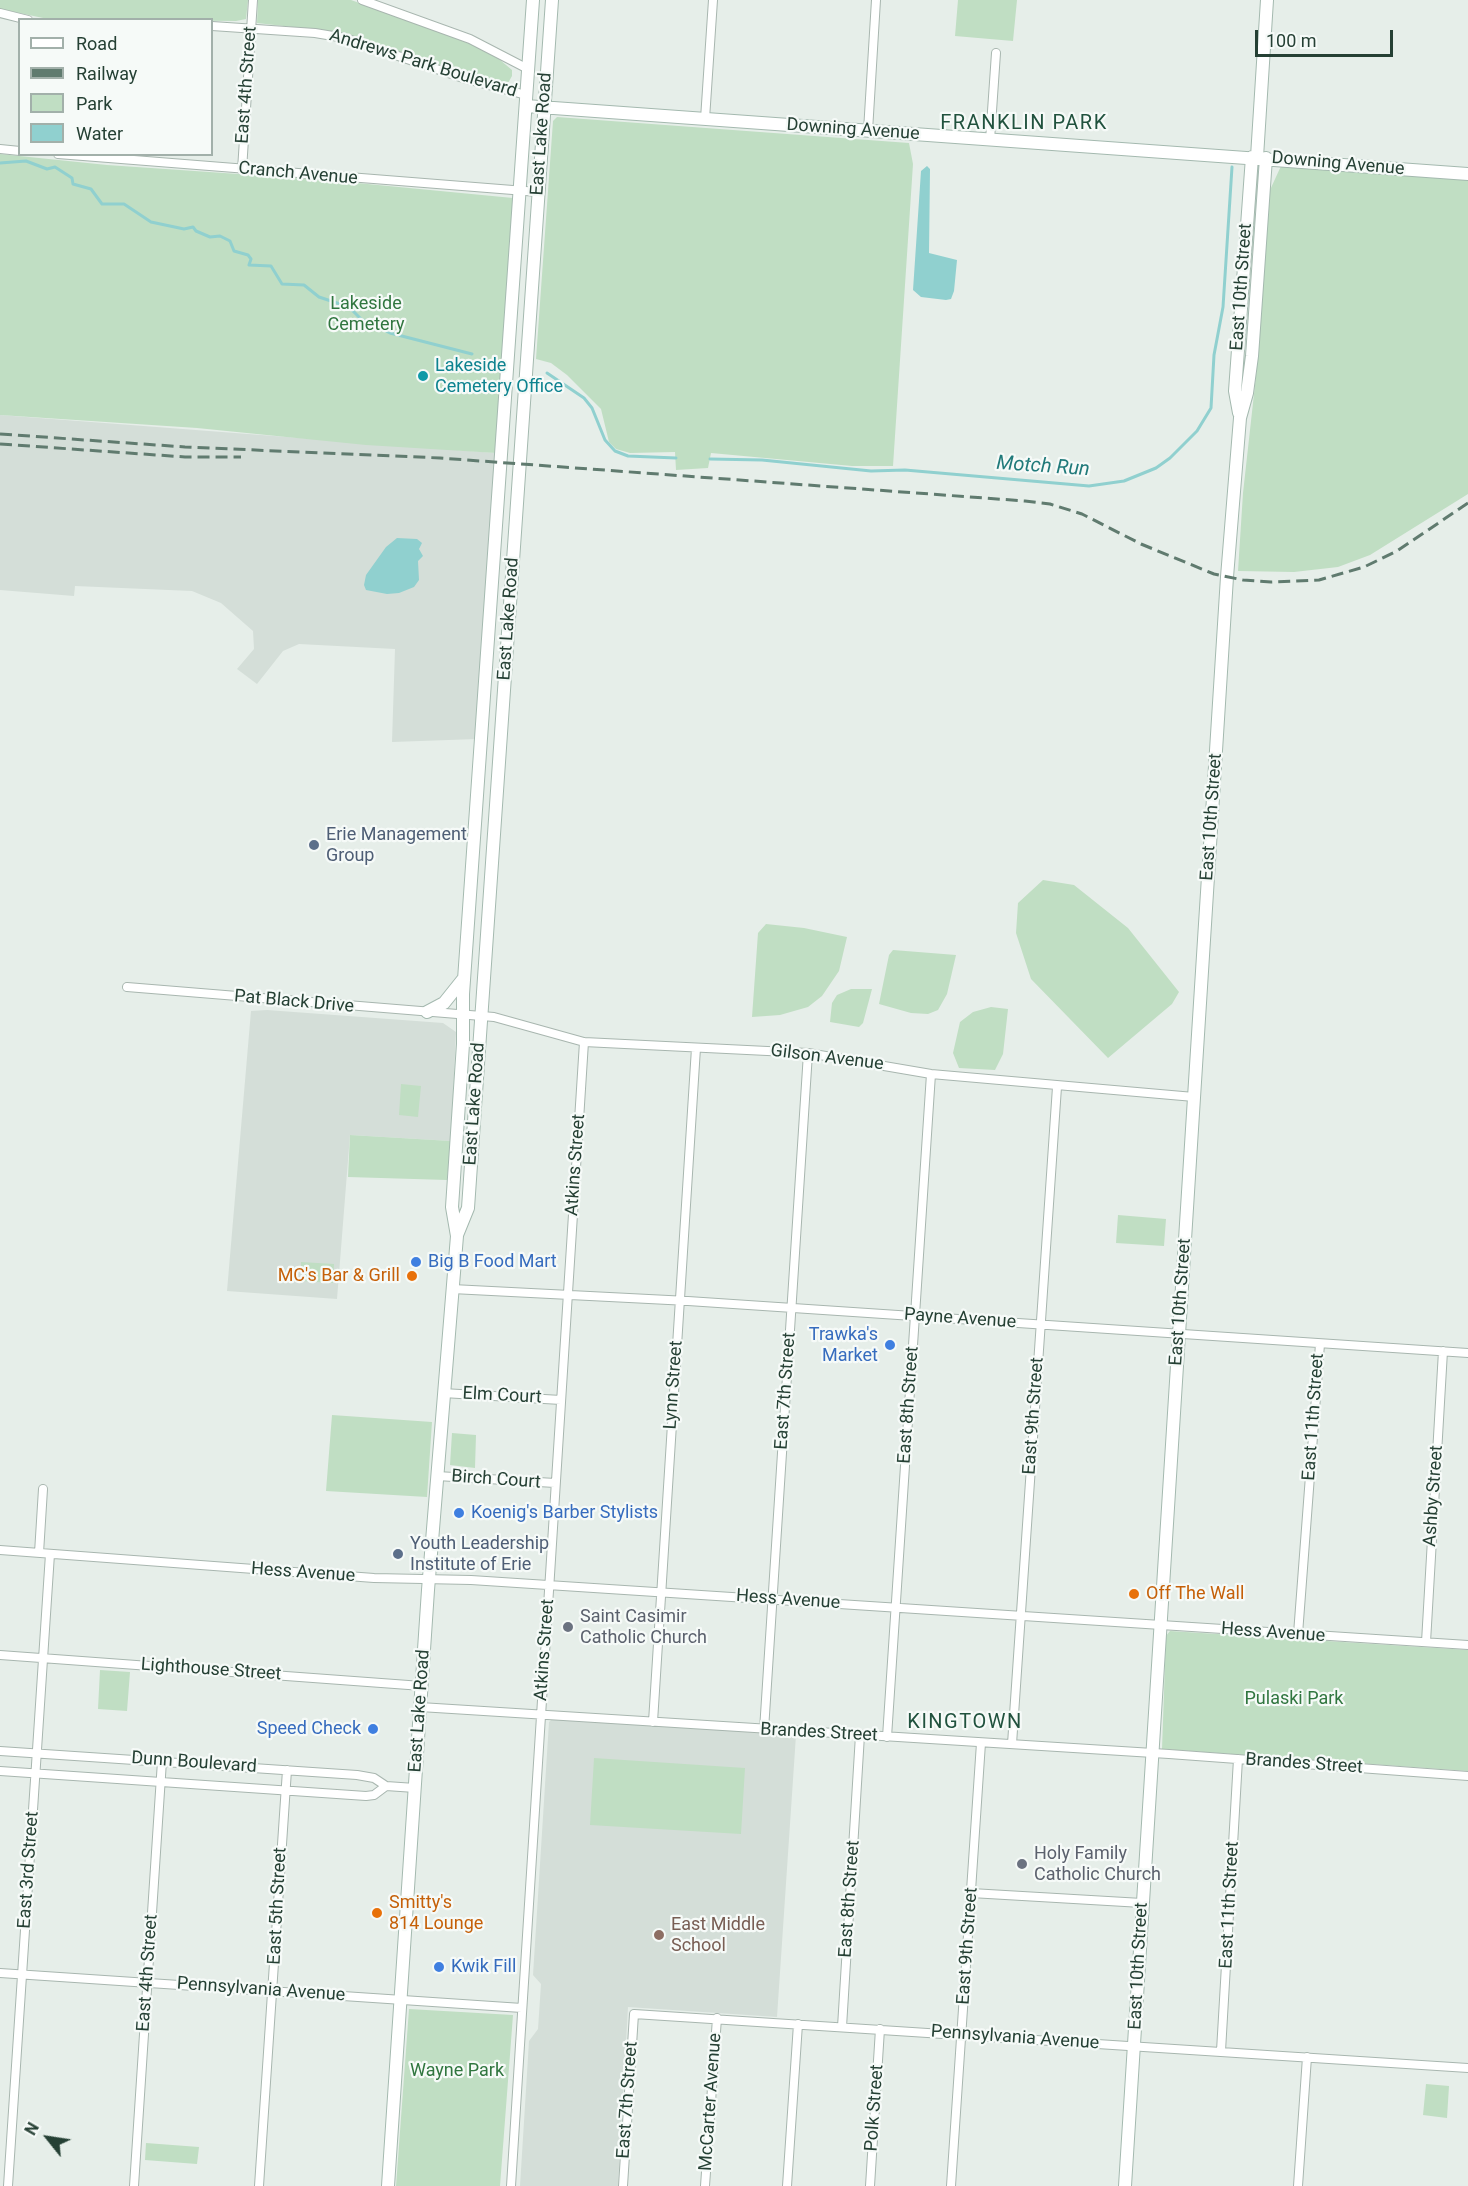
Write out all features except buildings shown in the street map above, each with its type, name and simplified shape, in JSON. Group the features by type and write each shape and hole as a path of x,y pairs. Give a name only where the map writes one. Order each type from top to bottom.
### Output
{"main road":[{"name":"East Lake Road","path":"388,2186 429,1579 457,1236 452,1207 463,1044 462,1015 533,0"},
{"name":"East Lake Road","path":"457,1236 468,1208 552,0"},
{"name":"East 10th Street","path":"1125,2186 1159,1625 1240,417 1247,393 1252,356 1258,158 1267,0"},
{"name":"Downing Avenue","path":"526,101 544,108 1468,174"},
{"path":"427,1012 444,1003 465,977"}],"street":[{"name":"East 4th Street","path":"242,170 253,0"},
{"name":"Andrews Park Boulevard","path":"362,0 470,39 528,69"},
{"path":"705,119 713,0"},
{"path":"868,131 876,0"},
{"path":"0,13 19,18"},
{"name":"Andrews Park Boulevard","path":"213,26 251,27 345,38 526,101"},
{"path":"990,140 996,53"},
{"path":"0,149 18,151"},
{"name":"Cranch Avenue","path":"81,156 538,192"},
{"name":"Pat Black Drive","path":"127,987 462,1015"},
{"name":"Gilson Avenue","path":"462,1015 512,1020 584,1042 808,1053 931,1074 1057,1087 1194,1097"},
{"name":"Atkins Street","path":"511,2186 584,1042"},
{"name":"Lynn Street","path":"653,1722 696,1048"},
{"name":"East 7th Street","path":"765,1730 808,1053"},
{"name":"East 8th Street","path":"887,1737 931,1074"},
{"name":"East 9th Street","path":"1012,1744 1057,1087"},
{"name":"Payne Avenue","path":"452,1289 792,1308 1468,1353"},
{"name":"East 11th Street","path":"1298,1634 1320,1344"},
{"name":"Ashby Street","path":"1426,1642 1443,1351"},
{"name":"Elm Court","path":"443,1393 561,1400"},
{"name":"Birch Court","path":"437,1476 555,1483"},
{"path":"39,1553 43,1489"},
{"name":"Hess Avenue","path":"0,1550 374,1578 549,1584 1468,1645"},
{"name":"East 3rd Street","path":"8,2186 50,1554"},
{"name":"Lighthouse Street","path":"0,1655 422,1686"},
{"name":"Brandes Street","path":"420,1707 1152,1753 1468,1776"},
{"name":"East 8th Street","path":"842,2027 860,1735"},
{"name":"East 9th Street","path":"951,2186 981,1743"},
{"name":"Dunn Boulevard","path":"0,1751 366,1776 386,1786 415,1788"},
{"name":"East 11th Street","path":"1221,2051 1238,1759"},
{"name":"East 4th Street","path":"134,2186 162,1761"},
{"name":"East 5th Street","path":"259,2186 286,1770"},
{"name":"Dunn Boulevard","path":"0,1771 366,1796 380,1792 386,1786"},
{"path":"971,1893 1142,1903"},
{"name":"Pennsylvania Avenue","path":"0,1973 522,2008"},
{"name":"East 7th Street","path":"623,2186 634,2014"},
{"name":"Pennsylvania Avenue","path":"634,2014 1468,2068"},
{"name":"McCarter Avenue","path":"705,2186 717,2018"},
{"path":"787,2186 798,2024"},
{"name":"Polk Street","path":"870,2186 880,2029"},
{"path":"1298,2186 1307,2057"}],"shaded area":[{"path":"0,415 496,453 477,739 392,742 395,649 299,644 283,651 257,684 237,669 254,649 253,631 221,603 192,591 75,586 74,596 0,590"},
{"path":"267,1010 443,1023 456,1032 451,1141 350,1135 337,1299 227,1291 251,1011"},
{"name":"East Middle School","path":"552,1719 796,1735 777,2017 628,2007 618,2186 520,2186 529,2041 538,2029 541,1984 533,1975 549,1722"}],"green space":[{"path":"0,0 248,0 246,19 236,21 213,21 213,18 43,18 0,9"},
{"path":"258,0 351,0 487,49 512,70 512,76 508,83 491,82 337,32 257,23"},
{"path":"958,0 1017,0 1013,41 955,36"},
{"path":"557,117 909,143 913,164 893,466 852,466 711,453 708,468 676,470 675,452 630,453 616,449 609,442 601,409 567,375 551,363 536,359 553,121"},
{"name":"Lakeside Cemetery","path":"0,154 107,165 326,180 513,198 496,453 366,445 197,428 0,415"},
{"path":"1281,166 1468,179 1468,494 1370,555 1338,567 1294,572 1238,571 1243,493 1257,367 1270,190"},
{"path":"1043,880 1074,885 1128,928 1179,992 1172,1004 1108,1058 1031,979 1016,933 1018,903"},
{"path":"766,924 804,928 847,937 839,971 822,996 808,1007 780,1015 752,1017 758,933"},
{"path":"893,950 956,955 947,994 938,1010 928,1014 911,1013 879,1004 889,955"},
{"path":"851,989 872,989 863,1023 859,1027 830,1022 832,1003 837,995"},
{"path":"991,1007 1008,1009 1003,1054 995,1070 959,1068 953,1053 960,1022 973,1012"},
{"path":"401,1084 421,1086 418,1117 399,1115"},
{"path":"350,1135 451,1141 447,1180 348,1177"},
{"path":"1118,1215 1166,1219 1164,1246 1116,1243"},
{"path":"301,1262 334,1264 333,1283 301,1281"},
{"path":"332,1415 432,1422 427,1497 326,1491"},
{"path":"452,1433 476,1435 475,1468 450,1465"},
{"name":"Pulaski Park","path":"1170,1631 1468,1650 1468,1771 1162,1749 1166,1636"},
{"path":"100,1670 130,1672 127,1711 98,1709"},
{"path":"594,1758 745,1768 741,1834 590,1825"},
{"name":"Wayne Park","path":"409,2009 513,2015 500,2186 396,2186"},
{"path":"1426,2084 1449,2086 1447,2118 1423,2115"},
{"path":"146,2143 199,2147 197,2164 145,2160"}],"water":[{"path":"927,166 930,169 929,253 957,260 954,291 951,299 946,300 921,297 913,290 921,171"},
{"path":"397,538 417,539 422,543 419,549 423,556 418,561 419,580 414,587 399,593 387,594 366,590 364,585 366,575 386,547"}],"waterway":[{"name":"Motch Run","path":"0,163 26,161 47,169 55,167 72,178 73,184 91,189 102,204 124,204 151,222 184,229 193,227 196,231 210,237 220,236 230,241 234,251 248,255 251,259 249,265 271,266 282,284 304,285 319,297 349,307 361,319 390,333 472,354"},
{"name":"Motch Run","path":"710,459 762,460 871,471 905,470 1089,486 1124,481 1156,468 1170,458 1197,431 1211,408 1214,355 1223,307 1232,167"},
{"name":"Motch Run","path":"547,373 584,398 592,408 605,440 615,451 628,456 676,458"}],"railway":[{"path":"0,434 185,447 440,458 1025,501 1050,504 1082,514 1141,544 1214,574 1243,580 1271,582 1319,580 1364,567 1397,551 1468,503"},
{"path":"0,444 185,457 241,457"}],"place":[{"name":"Lakeside Cemetery Office","path":"423,376"},
{"name":"Erie Management Group","path":"314,845"},
{"name":"Big B Food Mart","path":"416,1262"},
{"name":"MC's Bar & Grill","path":"412,1276"},
{"name":"Trawka's Market","path":"890,1345"},
{"name":"Koenig's Barber Stylists","path":"459,1513"},
{"name":"Youth Leadership Institute of Erie","path":"398,1554"},
{"name":"Off The Wall","path":"1134,1594"},
{"name":"Saint Casimir Catholic Church","path":"568,1627"},
{"name":"Speed Check","path":"373,1729"},
{"name":"Holy Family Catholic Church","path":"1022,1864"},
{"name":"Smitty's 814 Lounge","path":"377,1913"},
{"name":"East Middle School","path":"659,1935"},
{"name":"Kwik Fill","path":"439,1967"}],"district":[{"name":"FRANKLIN PARK","path":"1024,124"},
{"name":"KINGTOWN","path":"965,1723"}]}
